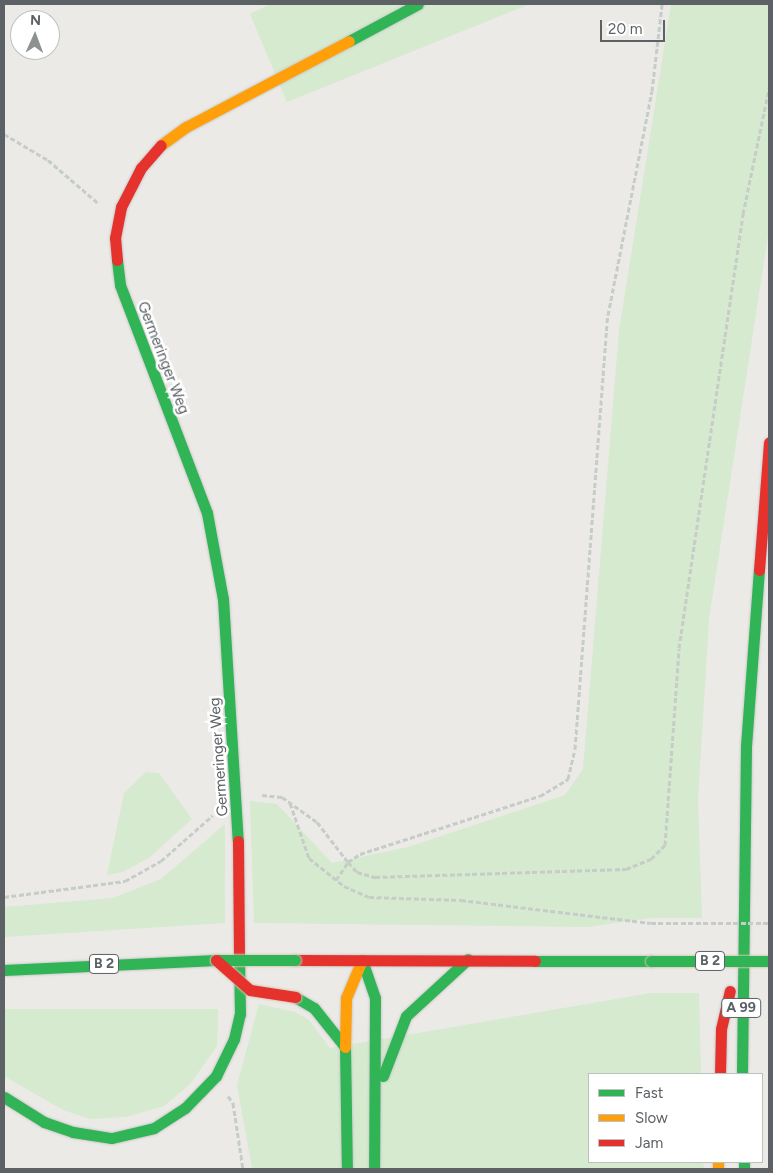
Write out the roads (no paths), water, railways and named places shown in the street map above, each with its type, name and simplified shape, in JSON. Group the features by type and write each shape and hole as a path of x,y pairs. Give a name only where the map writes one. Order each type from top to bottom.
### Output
{"main road":[{"name":"Germeringer Weg","path":"4,1097 44,1122 73,1132 112,1138 154,1128 185,1108 216,1076 234,1039 240,1014 238,802 223,599 208,523 120,285 115,238 120,207 141,168 158,147 186,127 418,4"},
{"name":"A 99","path":"742,1073 741,941 746,746 769,442"},
{"path":"720,1073 721,1029 741,941"},
{"path":"375,1101 392,1047 406,1016 468,958"},
{"name":"B 2","path":"4,970 187,960 468,958 769,961"},
{"path":"216,960 250,990 295,997 320,1013 345,1047"},
{"path":"347,1169 346,998 362,960"},
{"path":"362,960 375,998 374,1169"}]}
